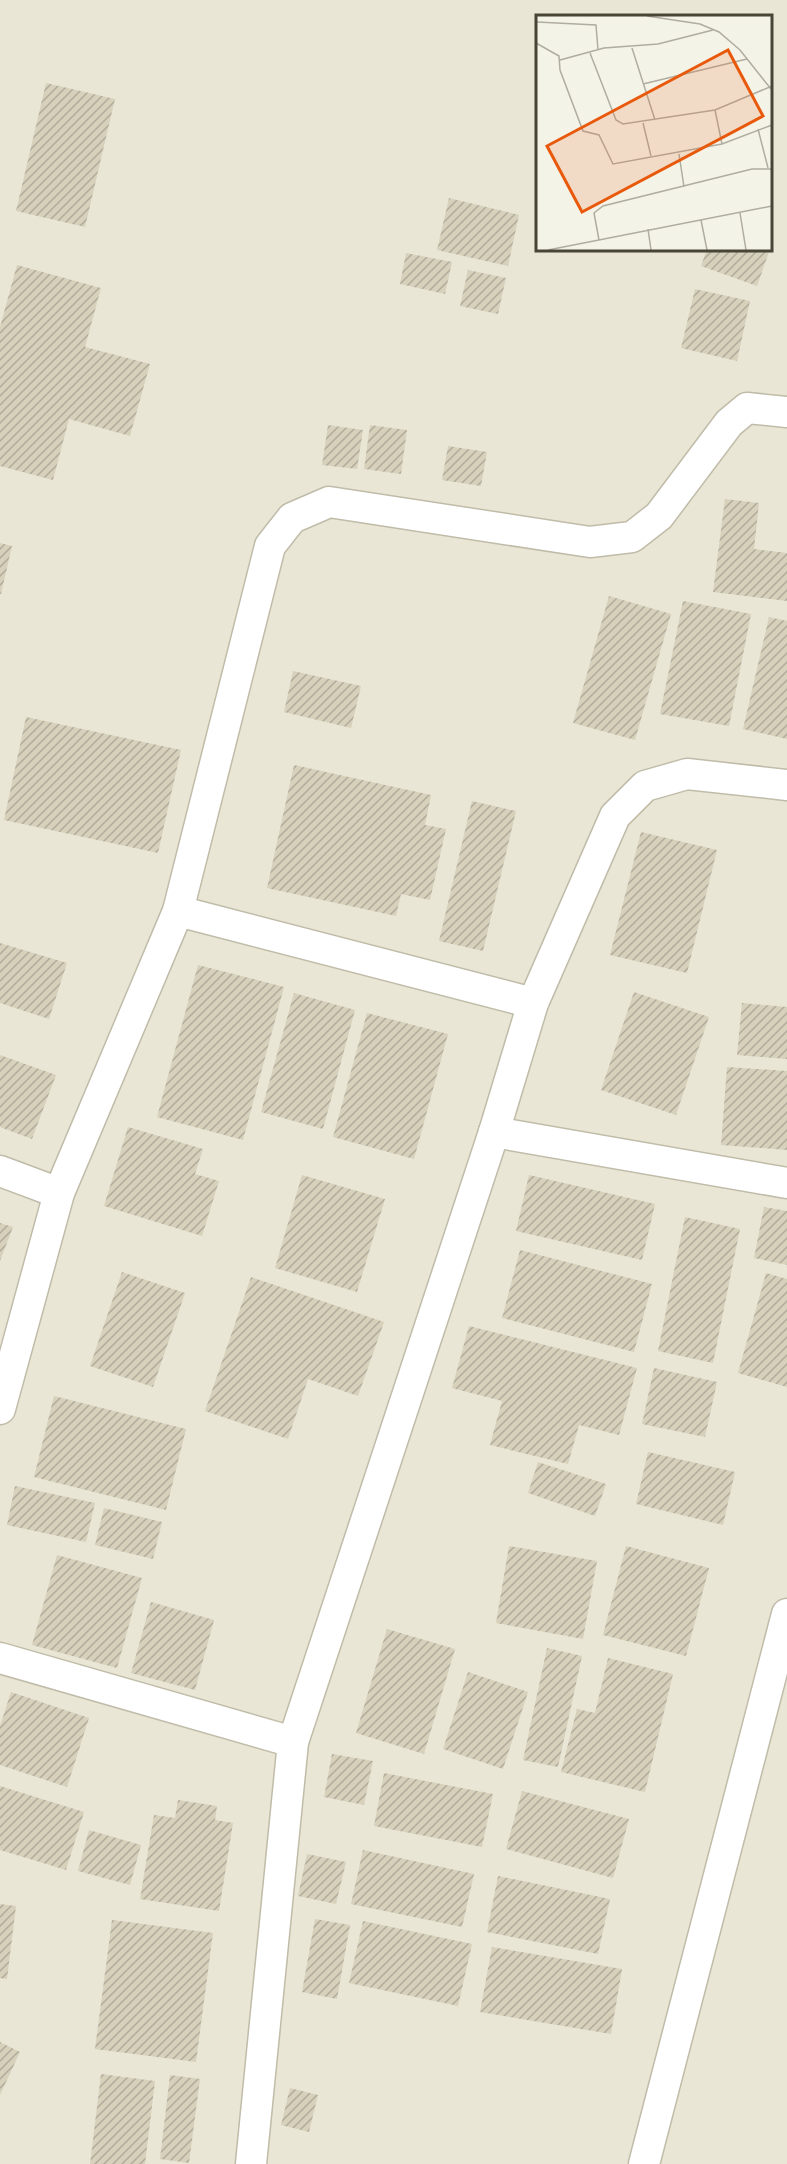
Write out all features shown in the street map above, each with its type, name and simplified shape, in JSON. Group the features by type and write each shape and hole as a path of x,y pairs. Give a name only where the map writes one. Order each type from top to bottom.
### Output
{"street":[{"path":"0,1409 59,1193 178,911 270,546 292,518 329,502 590,543 632,537 659,516 729,423 747,408 787,412"},
{"path":"251,2164 293,1742 494,1132 533,1003 615,816 645,786 687,774 787,785"},
{"path":"178,911 533,1003"},
{"path":"494,1132 787,1183"},
{"path":"0,1171 59,1193"},
{"path":"644,2164 787,1614"},
{"path":"0,1658 293,1742"}],"shaded area":[{"path":"0,0 787,0 787,2164 0,2164"}],"building":[{"path":"46,83 115,99 85,227 16,211"},
{"path":"449,198 519,215 508,266 437,250"},
{"path":"707,250 770,250 757,286 701,266"},
{"path":"406,253 452,262 445,294 400,284"},
{"path":"17,265 101,288 85,347 150,364 130,436 69,419 53,480 0,466 0,327"},
{"path":"468,270 506,278 498,314 460,306"},
{"path":"695,289 750,301 737,361 681,348"},
{"path":"328,425 363,430 357,469 322,465"},
{"path":"370,425 407,430 401,474 364,469"},
{"path":"448,446 487,452 481,486 442,480"},
{"path":"725,499 759,503 754,549 787,553 787,601 713,592"},
{"path":"0,543 12,546 1,594 0,594"},
{"path":"609,596 671,614 635,740 573,723"},
{"path":"683,601 751,614 729,726 660,714"},
{"path":"769,617 787,621 787,739 743,729"},
{"path":"293,671 361,686 351,728 284,712"},
{"path":"26,717 181,750 158,853 4,820"},
{"path":"294,765 431,795 425,825 446,829 430,900 401,894 396,916 267,888"},
{"path":"472,801 516,811 483,951 439,941"},
{"path":"641,832 717,850 687,973 610,955"},
{"path":"0,943 67,963 49,1019 0,1003"},
{"path":"198,965 284,987 243,1140 157,1117"},
{"path":"634,992 709,1017 676,1115 601,1090"},
{"path":"294,993 355,1010 323,1129 261,1112"},
{"path":"742,1003 787,1007 787,1059 737,1055"},
{"path":"367,1013 448,1034 414,1159 333,1137"},
{"path":"0,1055 56,1075 32,1139 0,1127"},
{"path":"727,1067 787,1071 787,1150 721,1145"},
{"path":"128,1127 203,1149 195,1174 219,1181 202,1236 104,1206"},
{"path":"302,1175 385,1199 357,1292 275,1268"},
{"path":"529,1175 655,1204 642,1260 516,1231"},
{"path":"764,1207 787,1211 787,1265 754,1258"},
{"path":"685,1217 740,1229 713,1363 658,1351"},
{"path":"0,1223 13,1227 0,1261"},
{"path":"520,1250 652,1284 634,1352 502,1318"},
{"path":"122,1272 185,1293 153,1387 90,1366"},
{"path":"766,1273 787,1279 787,1387 738,1373"},
{"path":"251,1277 384,1322 358,1396 308,1379 288,1439 205,1411"},
{"path":"469,1326 637,1368 619,1435 579,1425 568,1464 490,1445 502,1401 452,1388"},
{"path":"654,1368 717,1382 705,1437 642,1424"},
{"path":"54,1396 186,1429 166,1510 34,1477"},
{"path":"648,1452 735,1472 723,1525 636,1504"},
{"path":"538,1462 606,1484 595,1516 528,1493"},
{"path":"15,1486 95,1503 86,1542 7,1525"},
{"path":"104,1508 162,1522 153,1559 95,1545"},
{"path":"509,1546 597,1561 583,1639 496,1623"},
{"path":"626,1546 709,1568 686,1656 603,1635"},
{"path":"57,1555 142,1578 117,1668 32,1645"},
{"path":"151,1602 214,1620 195,1690 131,1673"},
{"path":"387,1629 455,1649 424,1754 356,1733"},
{"path":"547,1648 582,1656 558,1767 523,1760"},
{"path":"608,1658 673,1674 645,1792 561,1772 577,1709 595,1713"},
{"path":"468,1672 528,1692 503,1769 443,1749"},
{"path":"11,1692 89,1718 67,1787 0,1765 0,1726"},
{"path":"332,1754 373,1761 364,1805 324,1797"},
{"path":"384,1773 493,1794 482,1847 374,1826"},
{"path":"0,1786 84,1812 66,1870 0,1850"},
{"path":"522,1791 629,1819 613,1878 506,1849"},
{"path":"178,1800 217,1806 215,1820 233,1823 219,1911 140,1899 154,1815 175,1818"},
{"path":"89,1830 141,1845 130,1885 78,1871"},
{"path":"363,1850 474,1874 462,1927 351,1904"},
{"path":"307,1854 346,1862 336,1904 298,1896"},
{"path":"498,1876 610,1899 598,1954 487,1932"},
{"path":"0,1904 16,1906 7,1979 0,1978"},
{"path":"315,1919 350,1925 337,1999 302,1992"},
{"path":"112,1920 213,1933 196,2062 95,2049"},
{"path":"363,1921 472,1944 458,2006 349,1983"},
{"path":"492,1947 622,1969 611,2034 480,2012"},
{"path":"0,2042 20,2052 0,2095"},
{"path":"101,2074 155,2081 145,2164 90,2164"},
{"path":"170,2075 200,2079 189,2163 160,2159"},
{"path":"290,2088 318,2095 309,2132 281,2125"}]}
